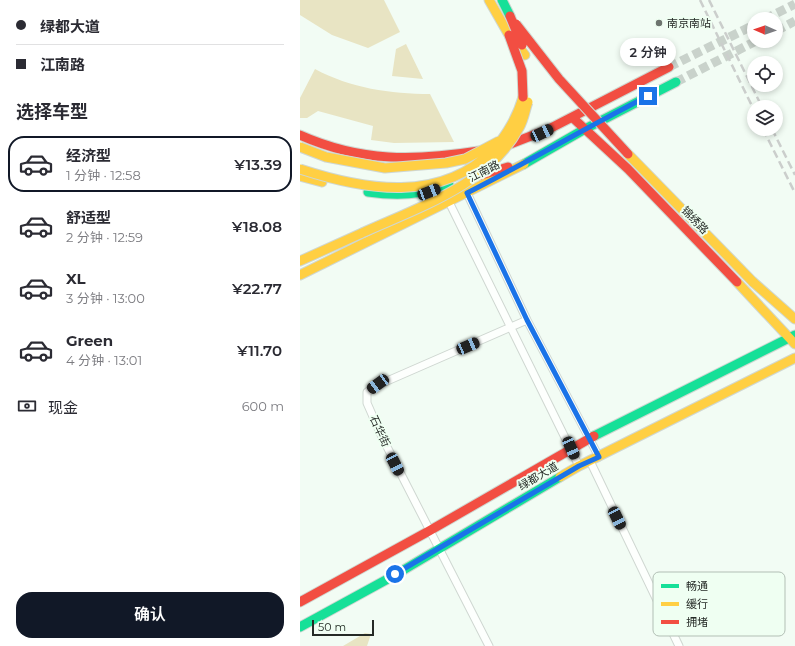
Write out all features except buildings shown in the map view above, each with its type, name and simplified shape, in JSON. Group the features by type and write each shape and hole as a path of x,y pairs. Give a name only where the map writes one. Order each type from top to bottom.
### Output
{"main road":[{"path":"489,0 509,35 519,60 523,93 520,106 510,128"},
{"path":"300,261 454,190 486,168 513,142 520,129 529,97 529,70 525,55 510,16 502,0"},
{"path":"510,16 559,79 613,139 753,282 795,319"},
{"path":"509,35 525,55"},
{"name":"江南路","path":"300,135 329,147 392,157 435,157 504,147 528,140 669,67"},
{"name":"江南路","path":"300,275 530,161 585,128 676,82"},
{"path":"300,169 328,178 364,186 391,188 419,187 447,181 461,175 491,154 504,138 529,97"},
{"name":"锦绣路","path":"573,118 628,169 793,339"},
{"path":"300,147 326,157 355,164 385,168 415,167 446,163 465,158 504,138"},
{"path":"300,176 338,186 397,196 429,192 455,182 530,161"},
{"name":"绿都大道","path":"300,602 429,531 588,438 793,339"},
{"name":"绿都大道","path":"300,627 395,574 579,466 795,358"}],"street":[{"path":"467,193 527,320 599,457"},
{"path":"449,202 579,466"},
{"name":"石华街","path":"489,646 382,437 367,403 368,392 378,384 527,320"},
{"path":"590,461 653,592"},
{"path":"674,636 679,646"}],"shaded area":[{"path":"300,0 384,0 400,32 368,48 332,35 300,15"},
{"path":"406,44 423,79 392,76 396,49"},
{"path":"315,69 342,81 371,89 400,93 430,94 454,142 394,143 371,140 373,126 318,111 307,118 300,118 300,98"},
{"path":"365,633 371,634 367,646 343,646"}],"tunnel":[{"path":"779,12 795,4"},
{"path":"783,27 795,21"},
{"path":"669,67 747,28"},
{"path":"676,82 747,46"}],"railway":[{"path":"700,0 749,100"},
{"path":"709,0 759,100"},
{"path":"766,136 795,193"},
{"path":"776,136 795,175"}],"traffic: fast":[{"path":"502,0 510,16"},
{"path":"524,164 585,129 676,82"},
{"path":"368,192 409,194 429,191 449,185"},
{"path":"594,436 795,335"},
{"path":"300,627 395,575 560,477"}],"traffic: slow":[{"path":"489,0 509,35"},
{"path":"512,38 525,55"},
{"path":"300,169 350,182 401,188 426,185 450,178 473,167 494,149 512,124 523,97"},
{"path":"362,233 428,204 471,180 490,165 506,148 521,125 528,102"},
{"path":"300,147 326,157 385,168 446,163 465,159 499,141"},
{"path":"628,154 753,282"},
{"path":"300,275 524,164"},
{"path":"300,176 322,182"},
{"path":"300,261 362,233"},
{"path":"737,282 795,344"},
{"path":"753,282 795,319"},
{"path":"560,477 579,466 795,358"}],"traffic: jam":[{"path":"510,16 522,45"},
{"path":"516,24 559,79 628,154"},
{"path":"509,35 522,71 523,97"},
{"path":"505,146 549,129 669,67"},
{"path":"573,118 628,169 737,282"},
{"path":"300,135 323,144 345,150 366,155 388,157 432,157 479,151"},
{"path":"478,176 508,167"},
{"path":"300,602 429,531 594,436"}],"place":[{"name":"南京南站","path":"659,23"}],"route":[{"path":"395,574 579,466 599,457 527,320 467,193 530,161 585,128 648,96"}]}
